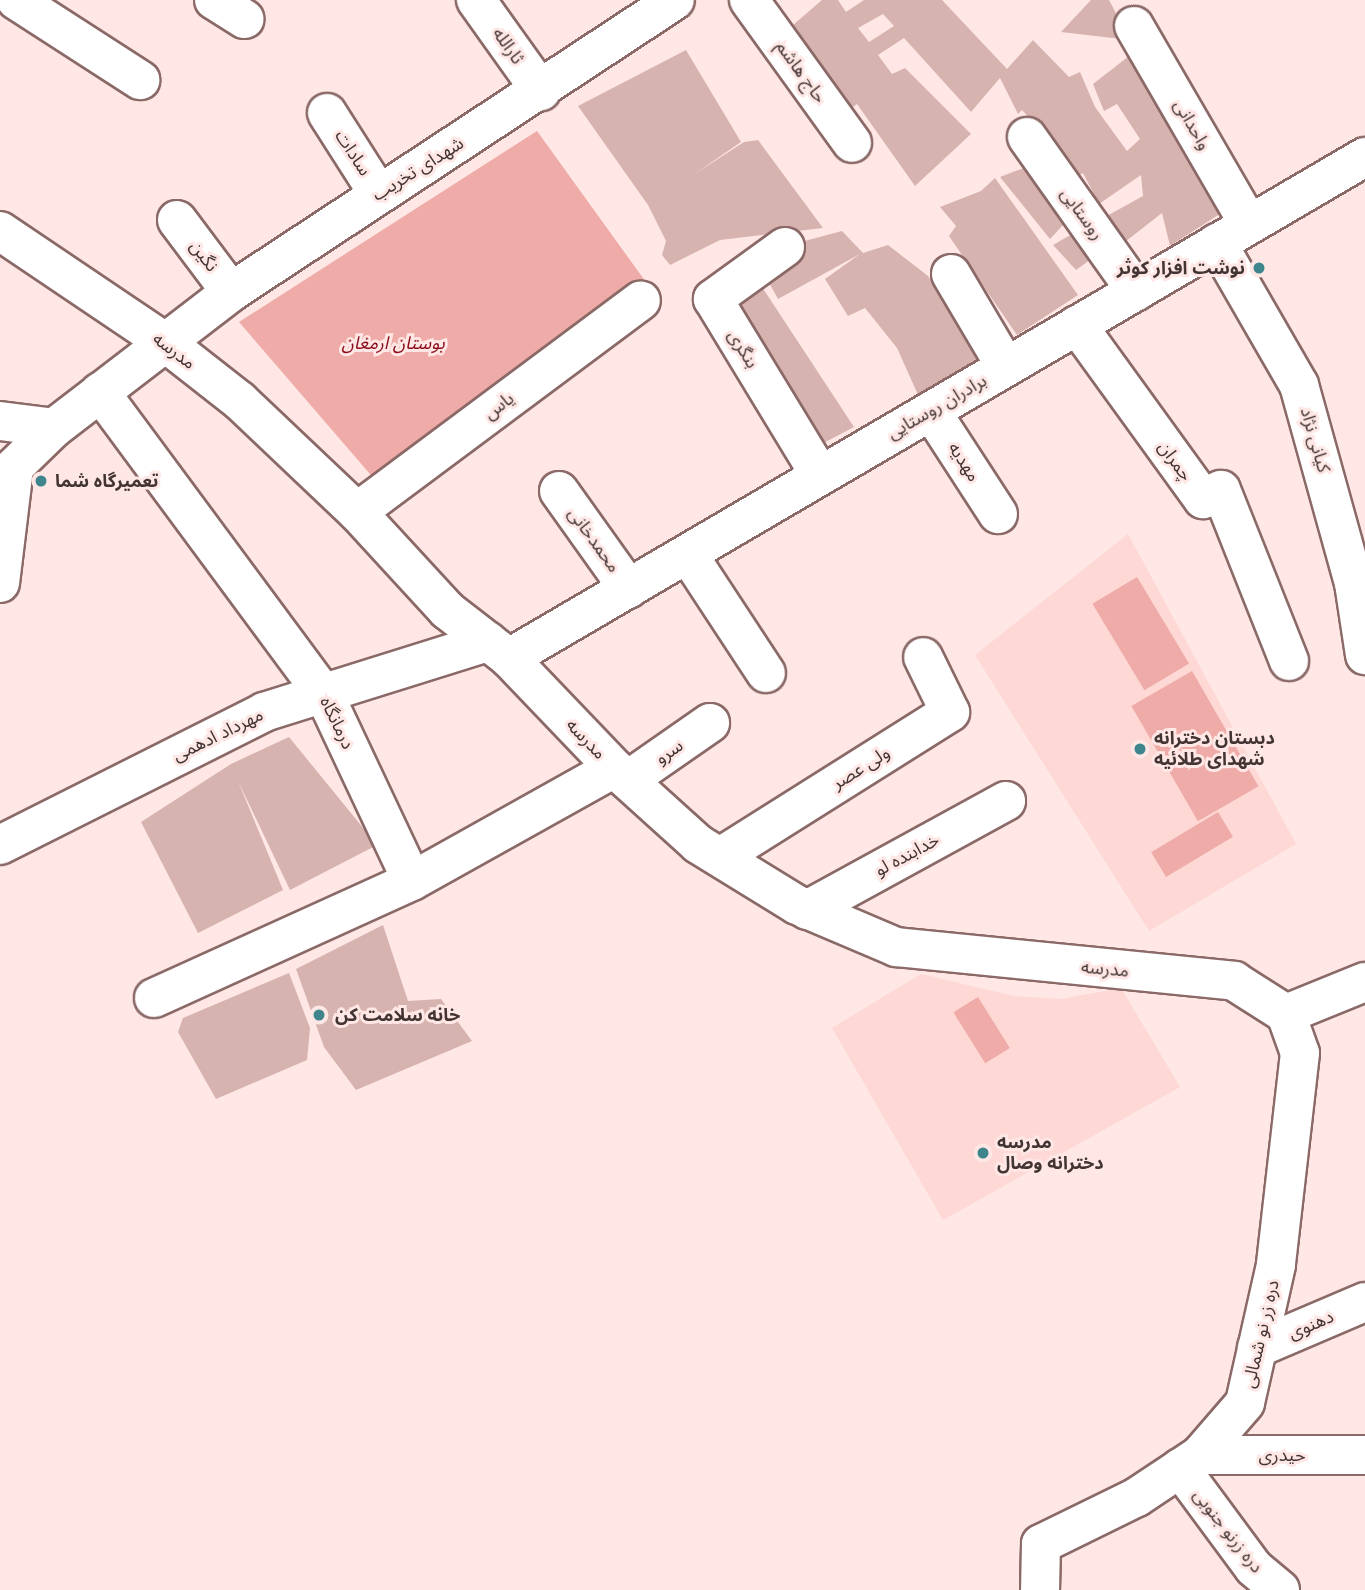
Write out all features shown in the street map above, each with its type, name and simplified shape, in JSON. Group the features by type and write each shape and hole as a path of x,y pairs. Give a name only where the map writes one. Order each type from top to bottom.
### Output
{"street":[{"path":"16,0 140,80"},
{"name":"ثارالله","path":"476,0 541,91"},
{"name":"شهدای تخریب","path":"166,343 231,292 378,193 541,91 674,0"},
{"name":"حاج هاشم","path":"749,0 852,143"},
{"name":"واحدانی","path":"1134,26 1250,225"},
{"name":"سادات","path":"327,113 378,193"},
{"name":"روستایی","path":"1027,137 1136,290"},
{"name":"برادران روستایی","path":"499,650 629,589 689,556 820,475 1365,157"},
{"name":"نگین","path":"177,220 231,292"},
{"name":"مدرسه","path":"0,231 166,343 240,401 357,512 447,610 499,650 621,774 698,844 720,858 807,909 896,947 1234,981 1286,1014"},
{"name":"کیانی نژاد","path":"1217,243 1299,384 1360,581 1365,655"},
{"name":"بنگری","path":"785,247 713,299 820,475"},
{"path":"951,274 1006,366"},
{"name":"یاس","path":"357,512 641,300"},
{"name":"چمران","path":"1077,325 1203,499 1221,490 1289,661"},
{"path":"0,583 14,467 54,428 166,343"},
{"name":"درمانگاه","path":"100,392 325,696 412,881"},
{"name":"مهدیه","path":"931,411 998,514"},
{"path":"0,421 54,428"},
{"name":"محمدخانی","path":"559,491 629,589"},
{"path":"689,556 766,673"},
{"name":"مهرداد ادهمی","path":"0,845 264,712 499,650"},
{"name":"ولی عصر","path":"720,858 950,712 923,657"},
{"name":"سرو","path":"621,774 710,723"},
{"path":"153,998 412,881 621,774"},
{"name":"خدابنده لو","path":"807,909 1006,801"},
{"path":"1286,1014 1365,982"},
{"name":"دره زر نو شمالی","path":"1041,1590 1041,1544 1137,1497 1190,1462 1245,1403 1276,1265 1300,1053 1286,1014"},
{"name":"دهنوی","path":"1257,1348 1365,1302"},
{"name":"حیدری","path":"1190,1462 1365,1455"},
{"name":"دره زرنو جنوبی","path":"1190,1462 1254,1568 1280,1590"}],"shaded area":[{"name":"دبستان دخترانه شهدای طلائیه","path":"1128,534 1296,844 1149,931 975,655"},
{"name":"مدرسه دخترانه وصال","path":"921,974 1014,996 1061,999 1121,988 1180,1087 943,1220 832,1028"}],"green space":[{"name":"بوستان ارمغان","path":"537,131 648,285 376,481 239,322"},
{"path":"1137,577 1189,664 1144,690 1092,604"},
{"path":"1192,671 1258,786 1198,821 1131,706"},
{"path":"1218,812 1233,837 1166,877 1151,852"},
{"path":"978,997 1010,1048 985,1063 953,1012"}],"building":[{"path":"822,0 838,0 846,12 864,0 942,0 1007,69 1033,40 1069,77 1080,72 1095,107 1127,151 1140,139 1117,104 1104,111 1093,84 1138,49 1229,208 1170,246 1162,213 1121,245 1105,217 1143,196 1141,175 1099,204 1083,173 1076,177 1047,137 1022,110 1018,114 1000,78 971,112 904,38 878,55 892,74 905,68 971,134 915,186 857,104 845,113 793,25","holes":["883,14 894,26 869,42 858,28"]},
{"path":"1091,0 1109,0 1130,40 1061,32"},
{"path":"686,50 741,142 693,175 744,142 758,140 823,228 720,240 670,265 662,255 666,241 648,205 578,106"},
{"path":"1034,164 1074,213 1050,239 1000,177"},
{"path":"995,178 1078,295 1017,335 949,236 956,226 940,207 981,191"},
{"path":"1086,226 1101,252 1076,270 1053,245"},
{"path":"842,231 863,253 888,245 928,276 986,360 919,397 897,348 865,308 848,316 825,279 860,254 778,299 767,279 803,258 801,242"},
{"path":"760,284 854,427 814,448 725,303"},
{"path":"289,737 377,845 290,890 238,781 283,890 198,933 141,822 231,764"},
{"path":"383,925 408,1001 441,999 472,1041 356,1090 324,1047 296,969"},
{"path":"289,973 310,1028 307,1060 216,1099 178,1032 183,1018"}],"place":[{"name":"نوشت افزار کوثر","path":"1259,268"},
{"name":"تعمیرگاه شما","path":"41,481"},
{"name":"دبستان دخترانه شهدای طلائیه","path":"1140,749"},
{"name":"خانه سلامت کن","path":"319,1015"},
{"name":"مدرسه دخترانه وصال","path":"983,1153"}]}
